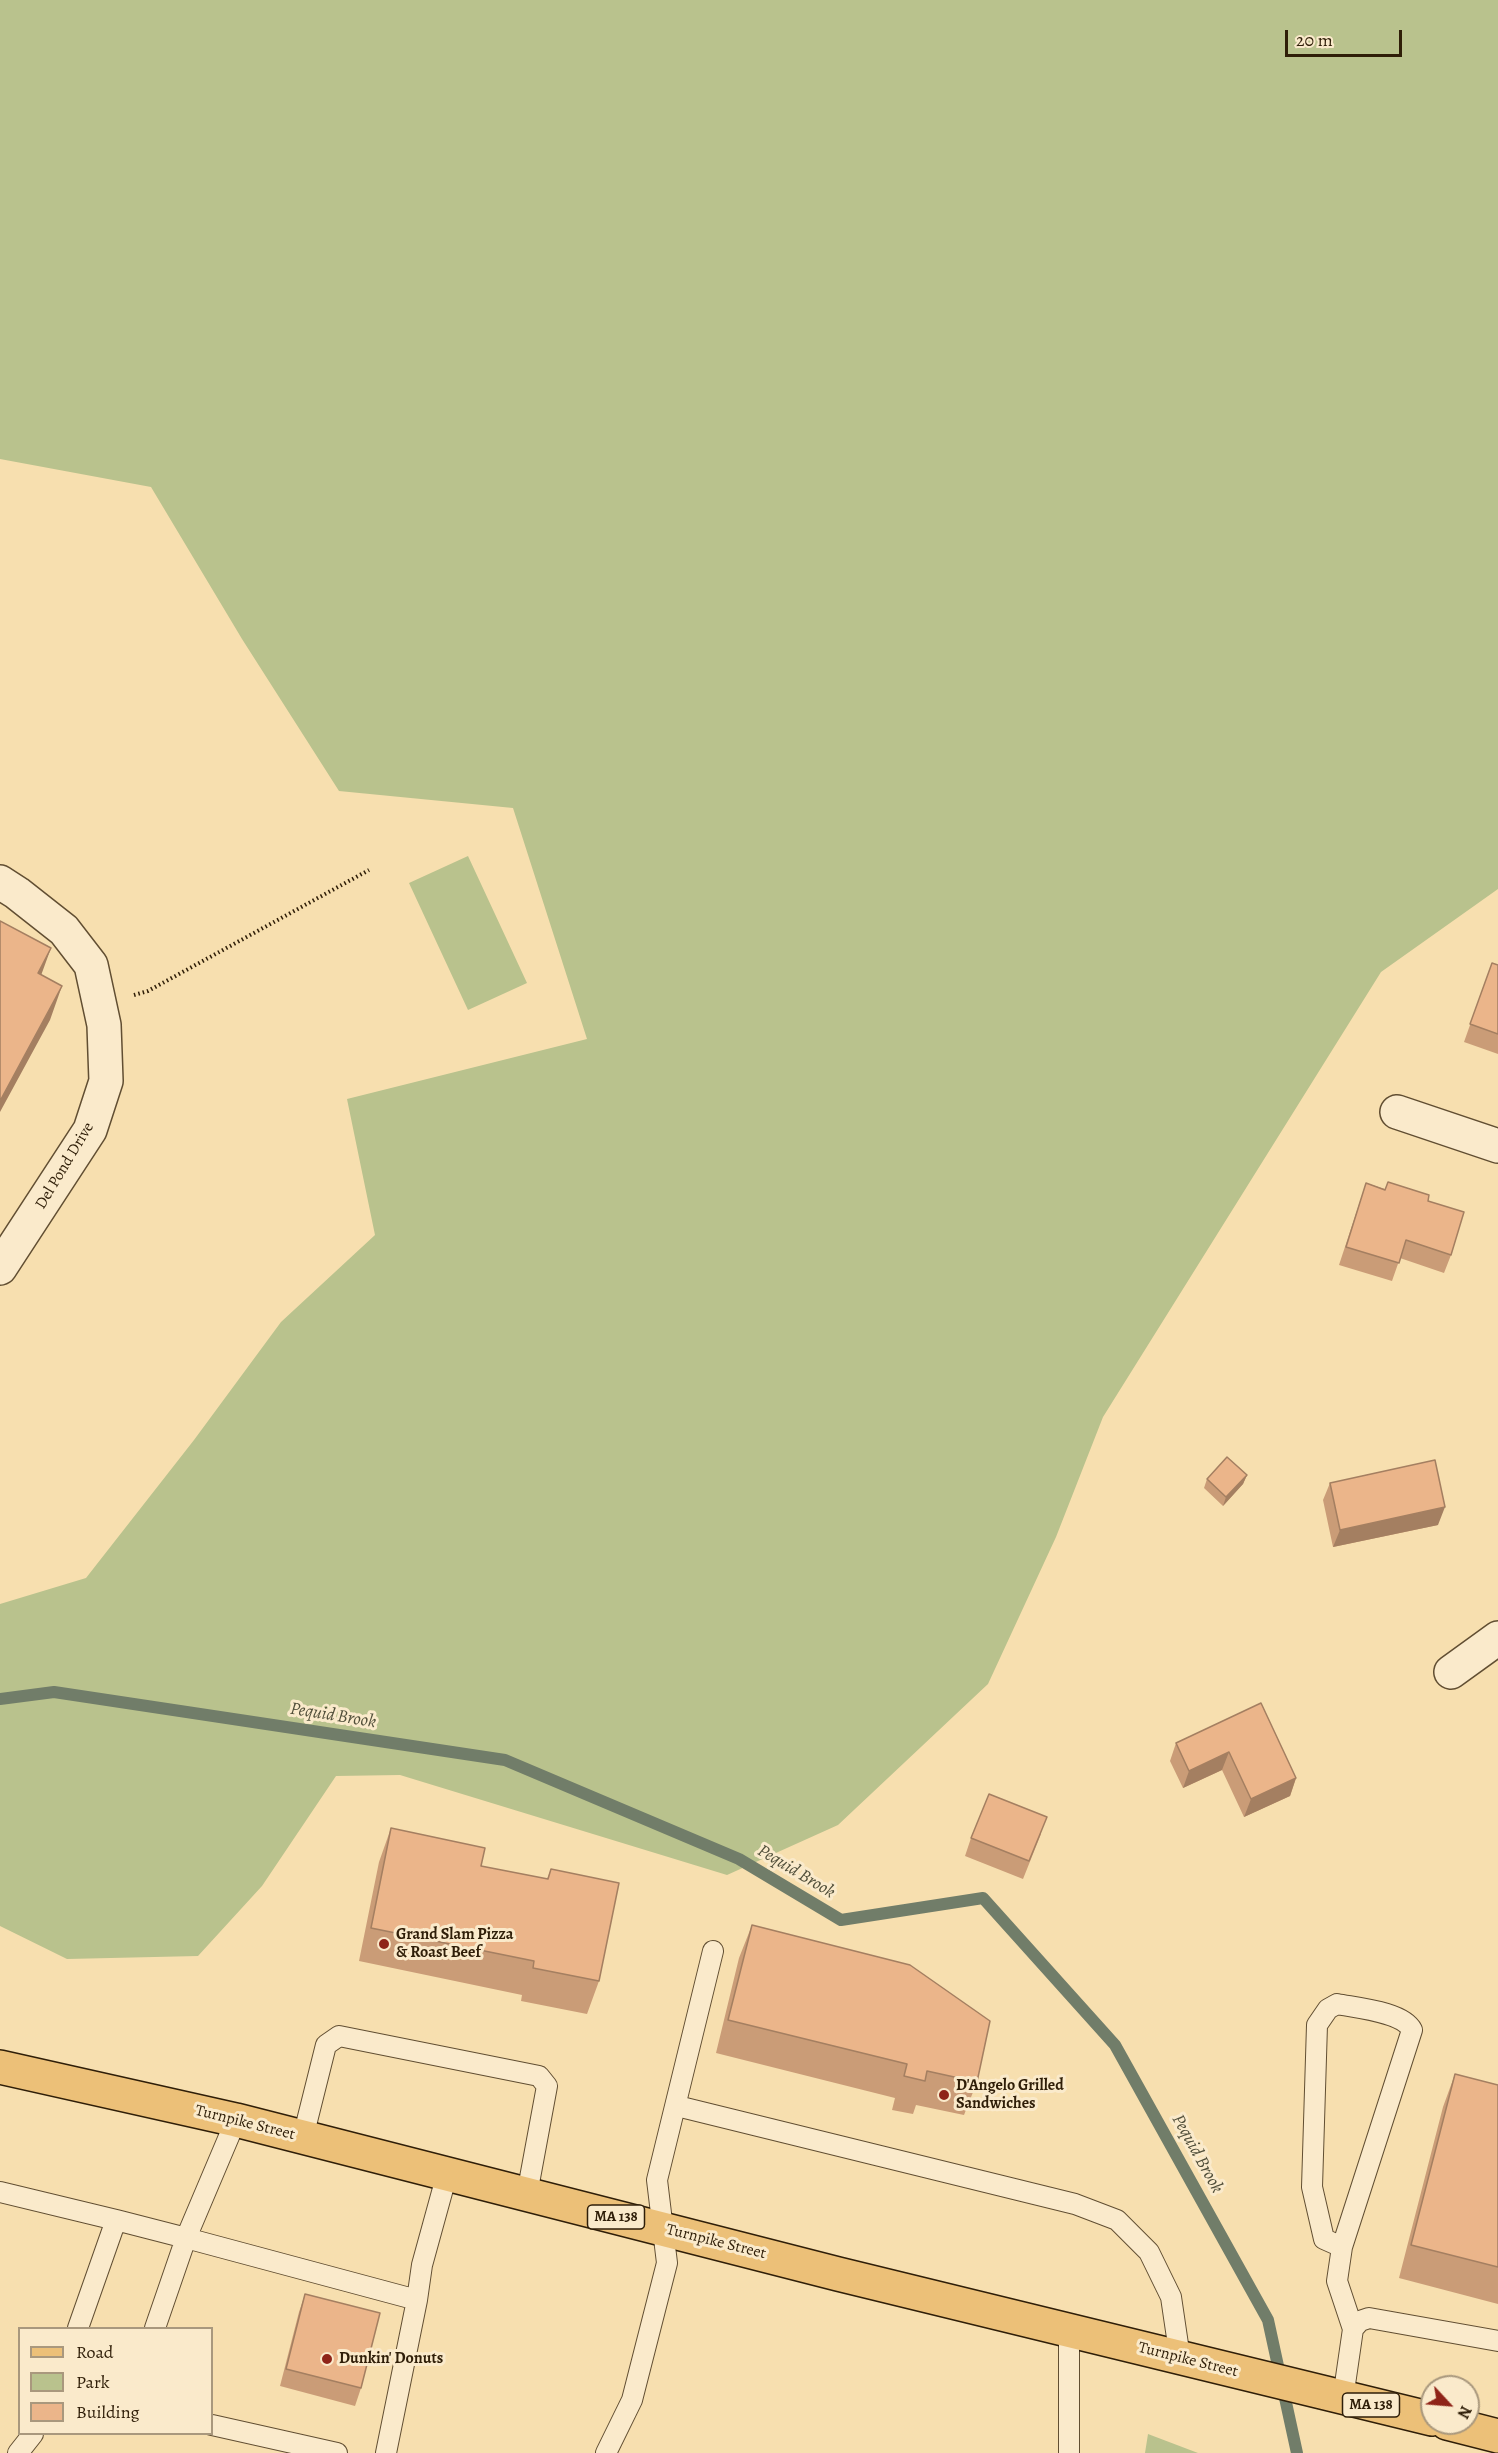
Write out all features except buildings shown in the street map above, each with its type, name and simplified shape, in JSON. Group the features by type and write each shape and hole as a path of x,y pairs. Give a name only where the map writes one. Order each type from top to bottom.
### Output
{"main road":[{"name":"Turnpike Street","path":"0,2067 236,2120 1069,2331 1420,2416"},
{"path":"1480,2431 1498,2436"}],"street":[{"name":"Del Pond Drive","path":"0,882 17,892 64,930 91,965 104,1025 106,1081 90,1130 0,1268"},
{"path":"1397,1112 1498,1146"},
{"path":"1451,1672 1498,1638"}],"lane":[{"path":"606,2453 633,2400 667,2263 657,2180 713,1951"},
{"path":"1342,2247 1324,2239 1312,2187 1317,2025 1328,2009 1337,2004 1393,2016 1408,2023 1412,2030 1342,2247 1336,2281 1353,2329 1344,2398"},
{"path":"303,2137 326,2044 339,2036 539,2076 547,2086 526,2194"},
{"path":"676,2106 1075,2204 1117,2220 1149,2252 1171,2297 1180,2358"},
{"path":"155,2327 186,2238 236,2120"},
{"path":"386,2453 422,2265 447,2174"},
{"path":"0,2192 186,2238 417,2300"},
{"path":"78,2327 116,2220"},
{"path":"1353,2329 1360,2321 1369,2318 1498,2341"},
{"path":"1069,2331 1069,2453"},
{"path":"213,2425 336,2453"},
{"path":"18,2453 32,2435"}],"path":[{"path":"100,1006 148,991 369,870"}],"green space":[{"path":"0,0 1498,0 1498,889 1381,972 1103,1417 1056,1537 988,1684 838,1825 727,1875 400,1775 336,1776 262,1886 198,1956 67,1959 0,1926 0,1604 86,1578 194,1440 281,1322 375,1235 347,1099 587,1039 513,808 339,791 242,639 151,487 0,459"},
{"path":"468,856 527,983 468,1010 409,883"},
{"path":"1148,2434 1198,2453 1145,2453"}],"waterway":[{"name":"Pequid Brook","path":"0,1699 54,1692 505,1760 739,1859 841,1920 983,1898 1115,2045 1268,2320 1297,2453"}],"place":[{"name":"Grand Slam Pizza & Roast Beef","path":"384,1944"},
{"name":"D'Angelo Grilled Sandwiches","path":"944,2095"},
{"name":"Dunkin' Donuts","path":"327,2359"}]}
